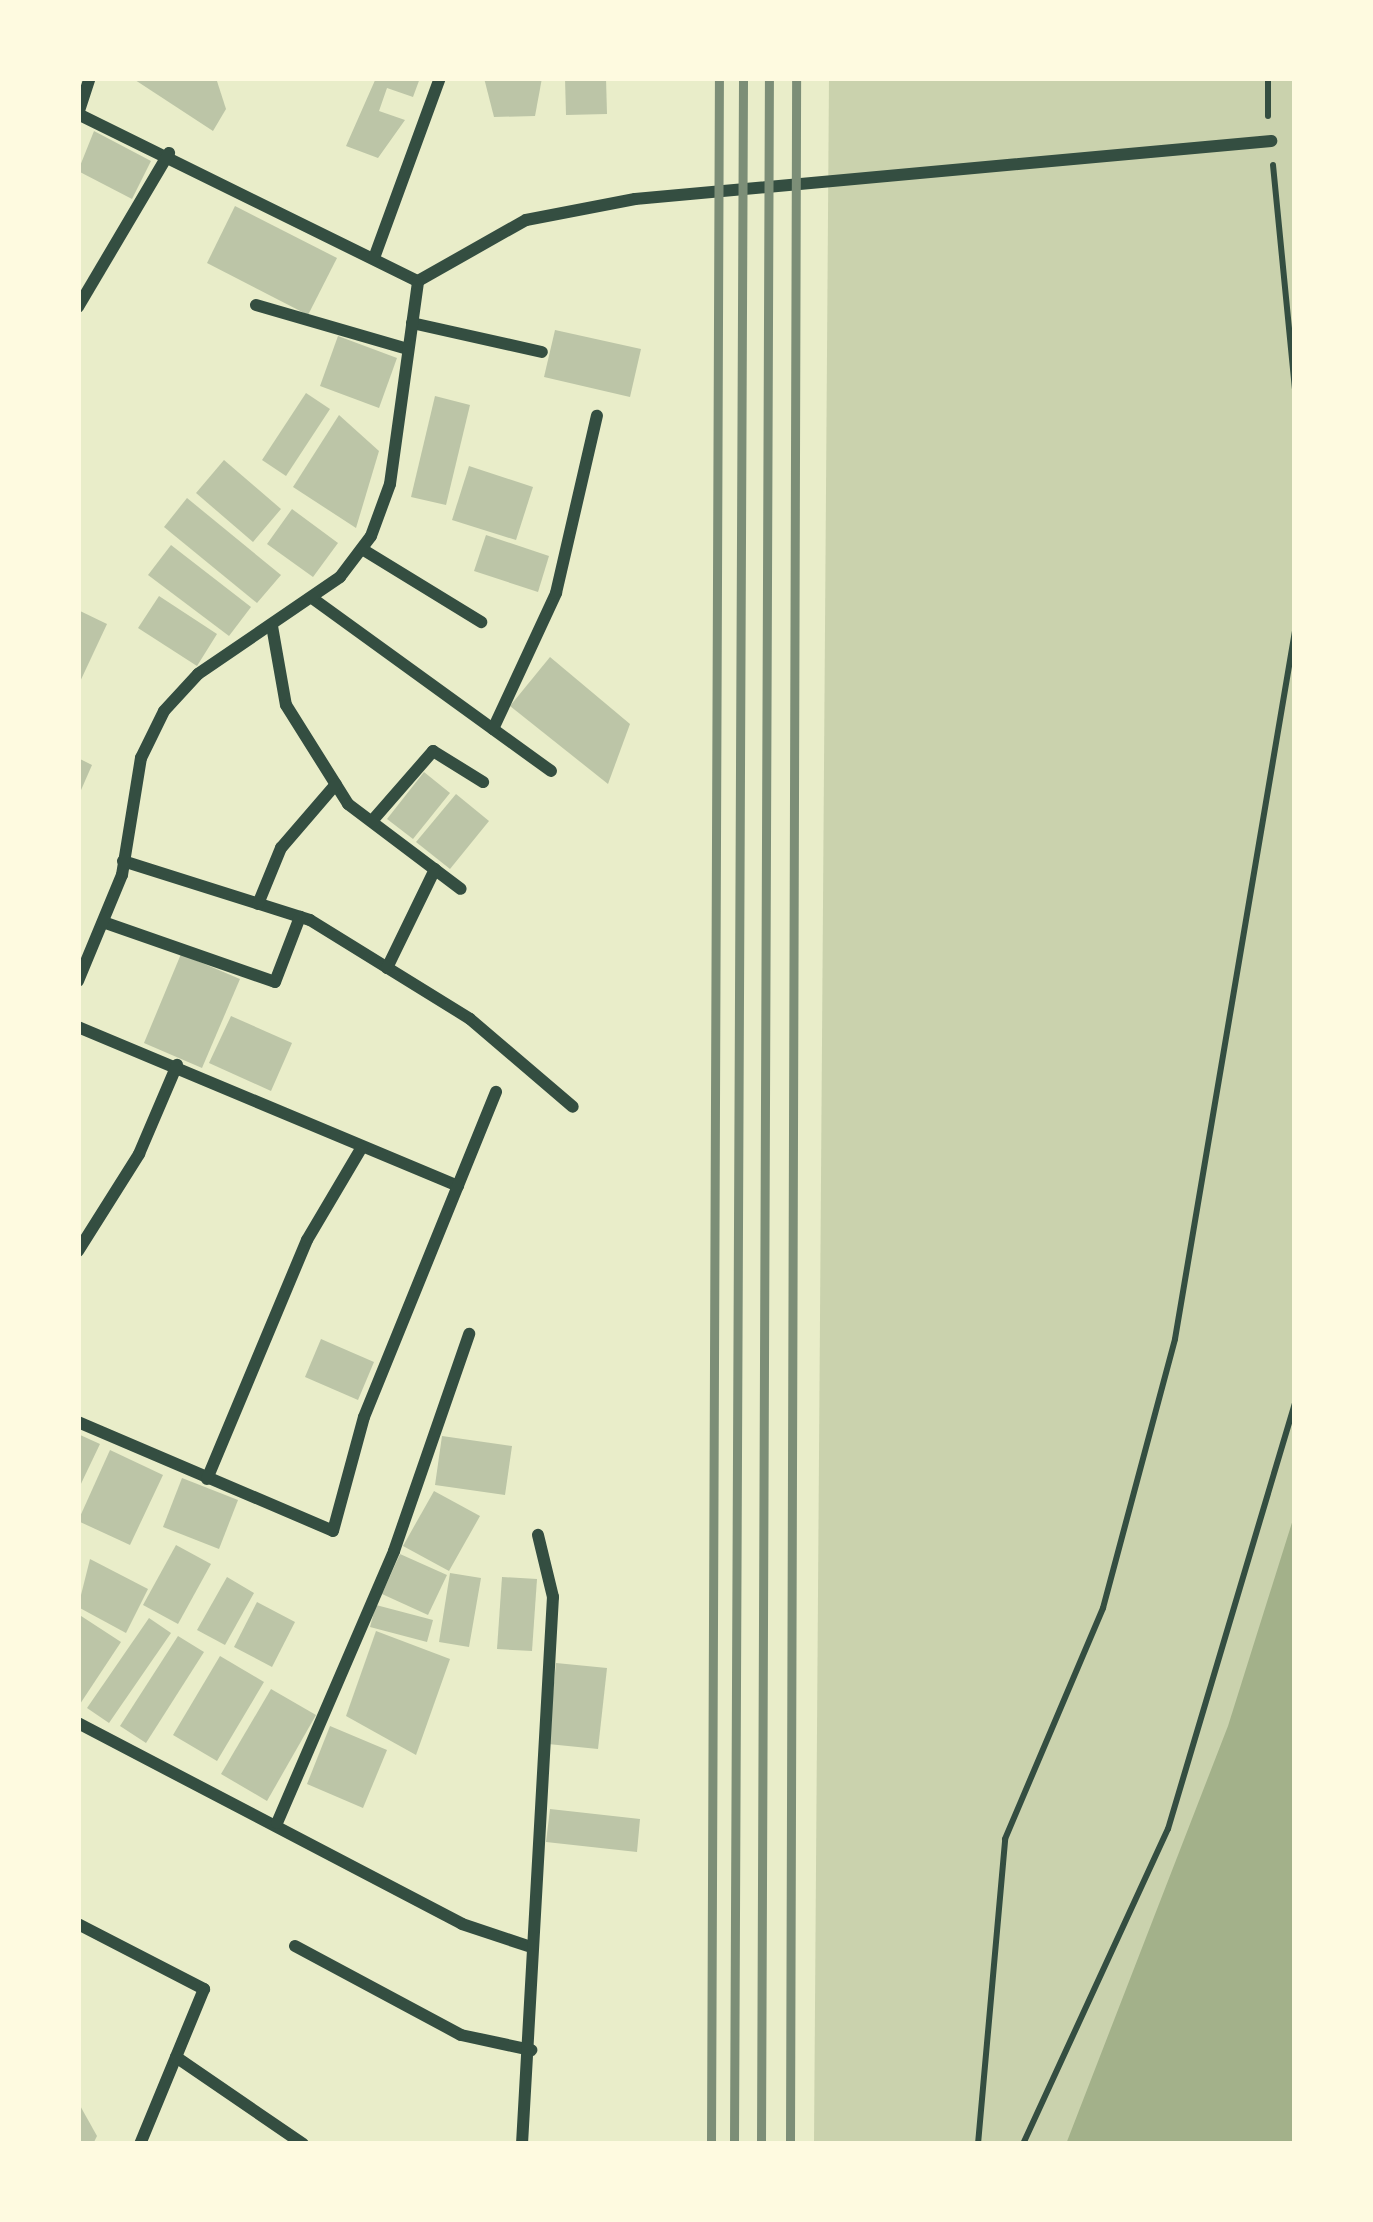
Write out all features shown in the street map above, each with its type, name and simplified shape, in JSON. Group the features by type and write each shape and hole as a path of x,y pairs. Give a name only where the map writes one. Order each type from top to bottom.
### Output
{"street":[{"path":"90,78 78,114 169,153 418,281"},
{"path":"374,258 440,78"},
{"path":"418,281 526,220 635,199 1270,141"},
{"path":"78,307 169,153"},
{"path":"78,981 123,861 141,758 164,711 312,598 362,548 390,484 418,281"},
{"path":"256,304 407,350"},
{"path":"412,323 542,352"},
{"path":"493,729 556,593 597,416"},
{"path":"362,548 482,622"},
{"path":"312,598 551,771"},
{"path":"272,626 286,705 336,784 371,821 461,889"},
{"path":"371,821 433,751 483,782"},
{"path":"258,904 280,848 336,784"},
{"path":"123,861 300,917 387,968 573,1107"},
{"path":"387,968 435,869"},
{"path":"103,922 274,982 300,917"},
{"path":"78,1027 458,1186"},
{"path":"78,1250 139,1154 177,1065"},
{"path":"78,1423 333,1531 364,1417 496,1092"},
{"path":"207,1479 307,1240 362,1147"},
{"path":"277,1823 394,1551 469,1334"},
{"path":"522,2144 531,2050 528,1946 553,1597 538,1535"},
{"path":"78,1723 277,1823 462,1924 528,1946"},
{"path":"78,1924 204,1989 140,2144"},
{"path":"295,1946 460,2035 531,2050"},
{"path":"176,2057 303,2144"}],"path":[{"path":"1268,78 1295,389"},
{"path":"978,2144 1005,1839 1103,1608 1175,1339 1295,631"},
{"path":"1023,2144 1168,1829 1295,1403"}],"shaded area":[{"path":"829,78 1295,78 1295,2144 814,2144"},
{"path":"1295,1513 1295,2144 1066,2144 1228,1726"}],"building":[{"path":"132,78 216,78 226,109 213,131"},
{"path":"376,78 420,78 413,97 387,88 379,111 405,120 378,158 346,146"},
{"path":"484,78 542,78 535,116 494,117"},
{"path":"565,78 606,78 607,114 566,115"},
{"path":"94,131 151,161 132,199 78,171"},
{"path":"235,206 337,258 308,315 207,263"},
{"path":"555,330 641,349 630,397 544,377"},
{"path":"338,336 397,358 379,408 320,386"},
{"path":"306,393 330,409 286,476 262,460"},
{"path":"435,396 470,405 446,505 411,497"},
{"path":"339,415 379,451 356,528 293,487"},
{"path":"224,460 281,509 253,542 196,493"},
{"path":"469,466 533,487 516,540 452,520"},
{"path":"187,498 281,575 257,603 164,527"},
{"path":"292,509 338,543 313,577 267,544"},
{"path":"486,535 549,556 538,592 474,571"},
{"path":"171,545 251,607 229,636 148,575"},
{"path":"159,596 217,634 197,666 138,628"},
{"path":"78,610 107,624 78,686"},
{"path":"550,657 630,724 608,784 510,706"},
{"path":"78,758 92,765 78,797"},
{"path":"424,772 450,793 413,839 387,819"},
{"path":"456,794 489,821 450,869 416,842"},
{"path":"181,954 240,979 202,1068 144,1043"},
{"path":"231,1016 292,1043 271,1091 209,1063"},
{"path":"321,1339 374,1362 358,1400 305,1377"},
{"path":"78,1434 100,1444 78,1490"},
{"path":"442,1436 512,1446 505,1495 435,1485"},
{"path":"110,1450 163,1475 130,1545 78,1521"},
{"path":"182,1478 238,1500 219,1549 163,1527"},
{"path":"434,1491 480,1516 449,1571 403,1546"},
{"path":"176,1545 211,1564 178,1624 143,1605"},
{"path":"400,1554 447,1575 428,1615 382,1594"},
{"path":"90,1559 148,1589 126,1633 78,1607"},
{"path":"450,1573 481,1578 469,1647 439,1642"},
{"path":"227,1577 254,1593 225,1645 197,1630"},
{"path":"502,1577 537,1579 532,1651 497,1649"},
{"path":"257,1602 295,1622 272,1667 234,1647"},
{"path":"376,1605 433,1620 427,1642 370,1627"},
{"path":"78,1614 121,1642 78,1707"},
{"path":"149,1618 171,1633 109,1723 87,1708"},
{"path":"376,1631 450,1659 416,1755 346,1716"},
{"path":"178,1636 204,1652 146,1743 120,1726"},
{"path":"220,1656 264,1682 217,1761 173,1735"},
{"path":"556,1663 607,1668 598,1749 548,1744"},
{"path":"271,1689 316,1715 267,1801 221,1774"},
{"path":"330,1726 387,1750 363,1808 307,1784"},
{"path":"550,1809 640,1819 637,1852 546,1842"},
{"path":"78,2102 97,2136 93,2144 78,2141"}],"railway":[{"path":"711,2144 719,78"},
{"path":"734,2144 743,78"},
{"path":"761,2144 769,78"},
{"path":"790,2144 796,78"}]}
